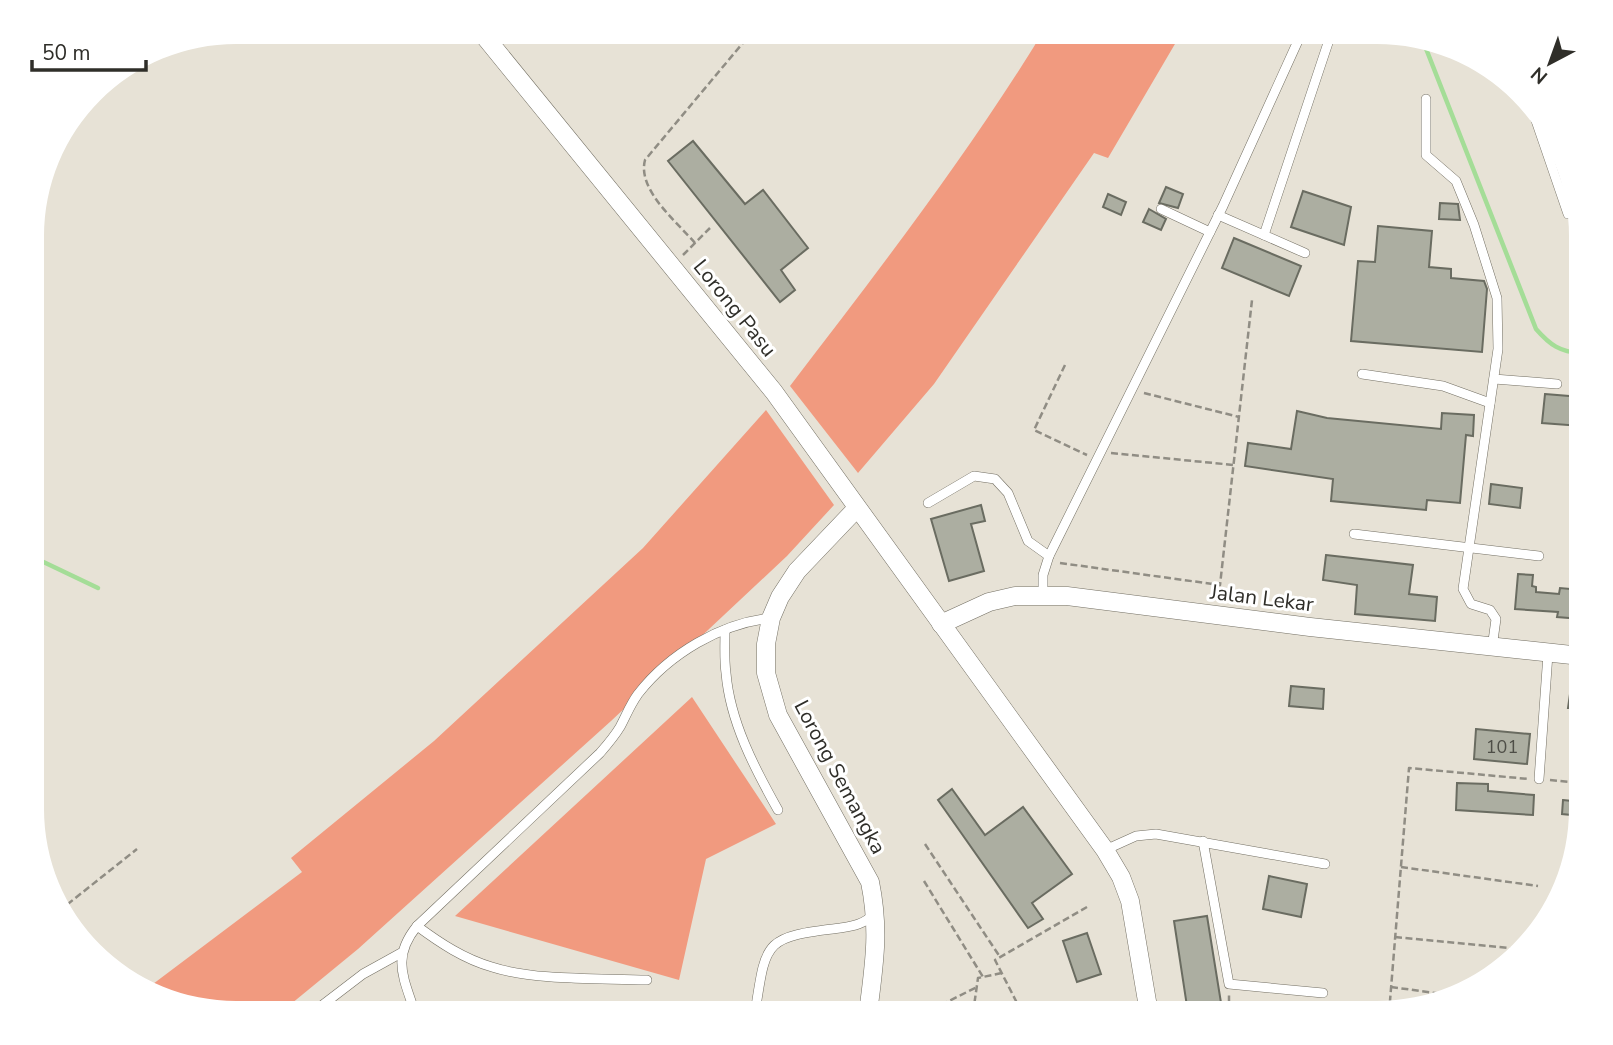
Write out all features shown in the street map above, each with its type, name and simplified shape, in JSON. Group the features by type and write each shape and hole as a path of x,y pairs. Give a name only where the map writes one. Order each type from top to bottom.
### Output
{"street":[{"name":"Lorong Pasu","path":"491,44 774,392 941,624"},
{"name":"Lorong Semangka","path":"857,508 797,571 780,597 771,618 766,644 766,673 778,715 870,882 876,913 875,957 870,1001"},
{"name":"Jalan Lekar","path":"941,624 989,602 1015,596 1043,595 1569,655"},
{"path":"941,624 1105,850 1121,877 1130,901 1147,1001"}],"lane":[{"path":"1043,595 1043,575 1049,556 1210,232 1297,44"},
{"path":"1264,235 1328,44"},
{"path":"1426,99 1426,155 1456,181 1493,280 1499,313 1498,349 1463,583 1464,593 1471,604 1490,610 1495,616 1492,648"},
{"path":"1541,135 1568,214"},
{"path":"1161,209 1210,232"},
{"path":"1218,215 1305,253"},
{"path":"1362,374 1443,386 1490,403"},
{"path":"1494,379 1557,384"},
{"path":"928,503 974,477 995,479 1008,494 1028,541 1049,556"},
{"path":"1354,534 1539,556"},
{"path":"411,1001 400,967 401,953 416,926 600,753 621,725 634,699 657,674 685,652 725,630 749,620 771,618"},
{"path":"725,630 726,674 732,706 756,770 778,810"},
{"path":"1539,779 1548,654"},
{"path":"1105,850 1146,834 1203,841 1325,864"},
{"path":"1203,841 1230,984 1323,993"},
{"path":"757,1001 762,965 767,951 778,941 791,935 859,925 876,913"},
{"path":"416,926 463,956 492,968 523,974 648,980"},
{"path":"328,1001 363,974 401,953"}],"path":[{"path":"695,243 650,191 642,169 645,160 742,44"},
{"path":"672,267 710,228"},
{"path":"1049,556 1060,563 1220,585 1252,300"},
{"path":"1065,365 1034,430 1098,456 1234,464"},
{"path":"1130,390 1239,417"},
{"path":"1390,1001 1409,768 1569,782"},
{"path":"925,844 1000,957"},
{"path":"69,903 137,849"},
{"path":"1401,867 1538,886"},
{"path":"924,881 983,977"},
{"path":"1016,1001 995,960 1087,907"},
{"path":"1395,937 1510,948"},
{"path":"975,1001 978,978 1002,973"},
{"path":"1229,1001 1230,984"},
{"path":"949,1001 977,987"},
{"path":"1391,987 1434,993"}],"shaded area":[{"path":"1035,44 1175,44 1108,158 1094,153 934,384 858,473 790,386 953,168"},
{"path":"766,410 834,505 787,556 611,721 358,949 295,1001 210,1000 154,983 302,872 291,858 434,741 643,548"},
{"path":"692,697 776,824 706,859 679,980 455,916"}],"building":[{"path":"693,141 745,204 763,190 808,248 781,270 795,290 780,302 668,161"},
{"path":"1166,187 1183,194 1178,208 1159,203"},
{"path":"1303,191 1351,207 1344,245 1291,227"},
{"path":"1108,194 1126,202 1121,215 1103,207"},
{"path":"1440,203 1458,204 1460,220 1439,219"},
{"path":"1149,209 1166,219 1161,230 1143,222"},
{"path":"1378,226 1432,231 1429,267 1451,269 1451,278 1484,281 1487,289 1482,352 1351,341 1358,261 1375,262"},
{"path":"1234,238 1301,266 1289,296 1222,268"},
{"path":"1545,394 1569,396 1569,425 1542,423"},
{"path":"1297,411 1327,418 1441,429 1442,413 1474,415 1473,436 1466,435 1460,503 1427,500 1426,510 1331,501 1333,479 1245,466 1248,443 1291,449"},
{"path":"1491,484 1522,488 1520,508 1489,504"},
{"path":"981,505 985,521 971,524 984,571 949,581 931,519"},
{"path":"1326,555 1413,565 1409,594 1437,597 1435,621 1355,614 1357,585 1323,580"},
{"path":"1518,574 1533,575 1532,586 1536,587 1536,592 1559,594 1560,588 1569,589 1569,618 1557,617 1558,612 1515,609"},
{"path":"1291,686 1324,689 1323,709 1289,706"},
{"path":"1476,729 1530,734 1527,764 1474,759"},
{"path":"1457,783 1488,784 1488,791 1534,795 1533,815 1456,810"},
{"path":"952,789 985,835 1023,807 1072,874 1032,903 1043,919 1028,928 938,800"},
{"path":"1563,800 1569,801 1569,815 1562,814"},
{"path":"1269,876 1307,884 1301,917 1263,909"},
{"path":"1207,916 1221,1001 1186,1001 1174,921"},
{"path":"1087,933 1101,974 1077,982 1063,941"}],"waterway":[{"path":"1427,50 1536,329 1556,347 1569,351"},
{"path":"44,562 98,588"}]}
